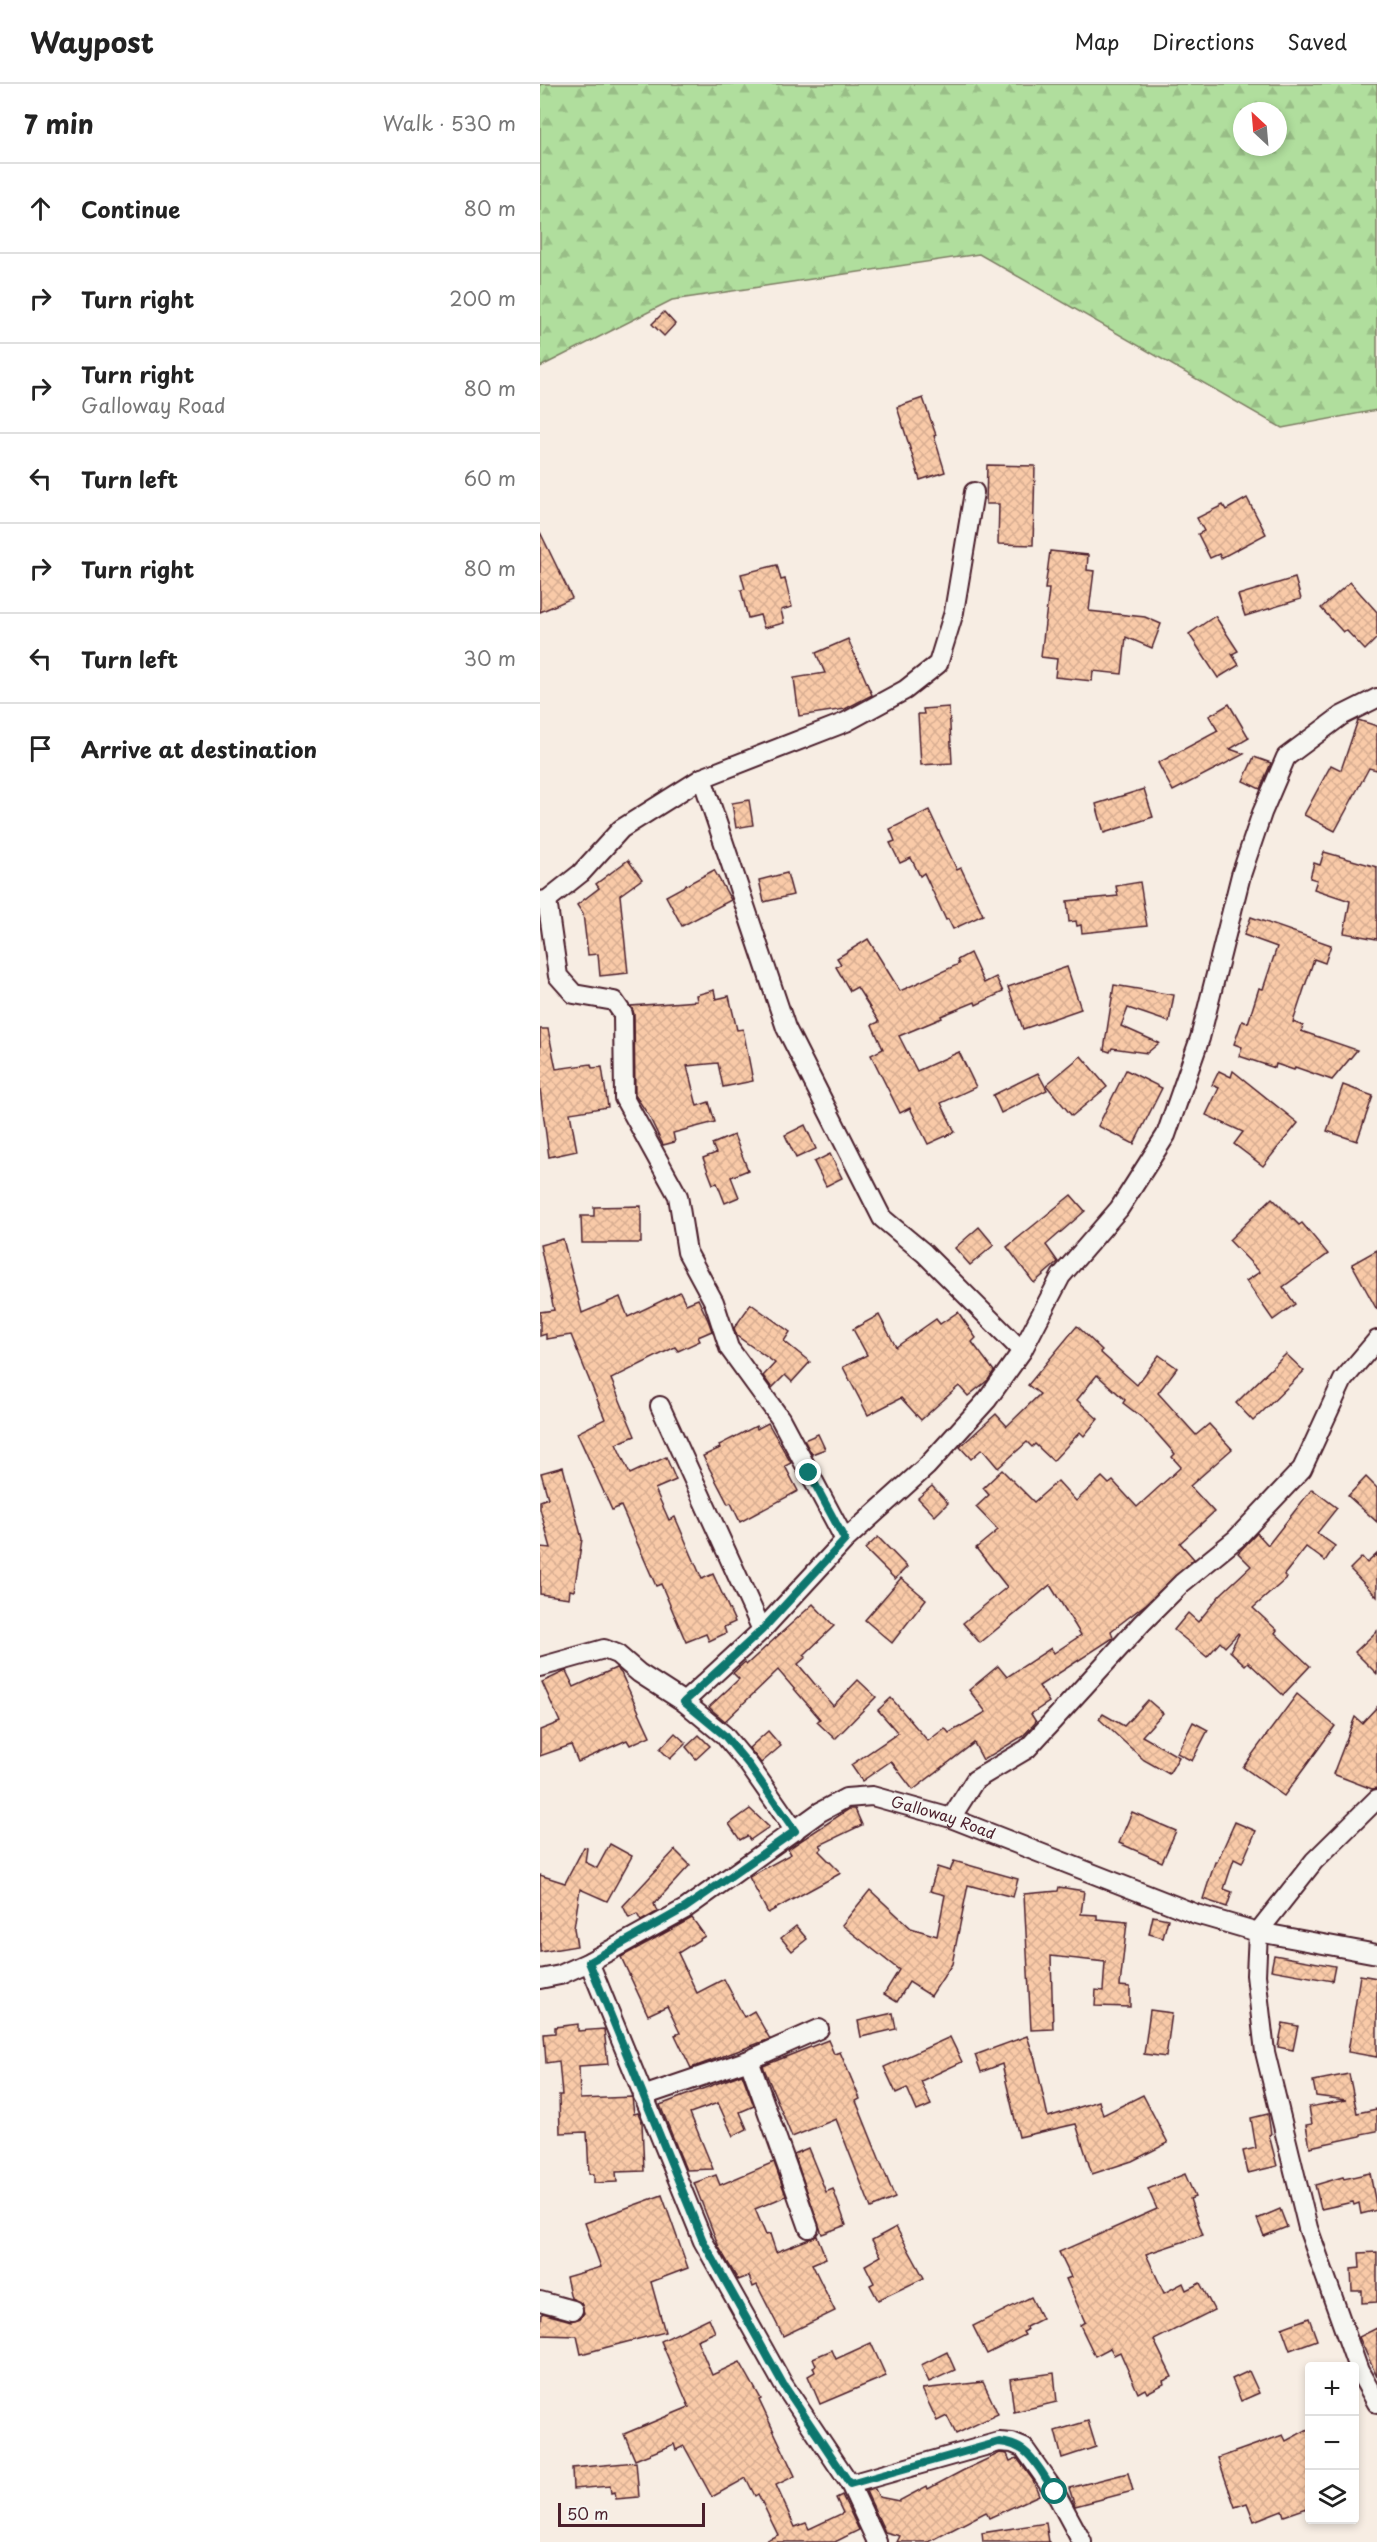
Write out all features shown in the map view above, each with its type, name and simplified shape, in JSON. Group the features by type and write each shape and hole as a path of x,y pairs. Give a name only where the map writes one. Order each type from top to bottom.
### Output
{"street":[{"path":"845,1540 780,1418 729,1348 714,1302 687,1252 678,1196 624,1098 623,1014 614,1001 574,994 558,976 544,901 580,873 621,829 702,778 846,722 904,690 938,664 954,612 974,492"},
{"path":"684,1702 762,1630 845,1540 927,1466 987,1400 1023,1351 1061,1276 1119,1209 1166,1135 1200,1038 1240,875 1262,813 1286,757 1341,717 1377,698"},
{"path":"702,778 786,1028 882,1218 924,1253 1023,1351"},
{"path":"951,1818 975,1780 1027,1749 1150,1615 1182,1583 1236,1539 1302,1469 1343,1380 1377,1340"},
{"path":"660,1406 762,1630"},
{"path":"540,1667 604,1648 617,1654 639,1673 684,1702 724,1735 749,1765 795,1831"},
{"name":"Galloway Road","path":"540,1979 560,1975 589,1962 685,1908 820,1812 846,1798 872,1796 951,1818 1196,1914 1258,1932 1377,1954"},
{"path":"1377,1799 1314,1861 1258,1932 1256,1975 1265,2052 1308,2228 1359,2371 1377,2403"},
{"path":"589,1962 703,2241 783,2384 850,2484 877,2542"},
{"path":"643,2096 749,2060 819,2029"},
{"path":"749,2060 809,2228"},
{"path":"540,2301 573,2310"},
{"path":"850,2484 999,2442 1012,2443 1024,2448 1055,2492 1083,2542"}],"green space":[{"path":"540,84 1377,84 1377,410 1282,428 979,254 672,300 540,367"}],"building":[{"path":"664,312 675,324 664,336 652,324"},
{"path":"923,398 936,435 934,436 945,472 920,480 897,407"},
{"path":"987,465 1035,466 1033,545 998,544 999,504 986,504"},
{"path":"1247,498 1266,534 1221,558 1219,554 1210,558 1198,534 1204,531 1197,518 1223,505 1226,510"},
{"path":"540,532 572,598 540,612"},
{"path":"1050,551 1088,555 1087,570 1094,571 1089,611 1145,617 1161,624 1152,648 1126,637 1122,674 1093,671 1092,681 1055,677 1057,659 1041,657 1049,589 1045,589"},
{"path":"777,565 781,580 785,579 792,607 781,610 784,623 764,628 760,615 748,618 741,590 745,589 741,574"},
{"path":"1295,578 1301,599 1245,616 1238,595"},
{"path":"1350,582 1377,612 1377,638 1365,650 1346,630 1343,632 1321,608"},
{"path":"1215,616 1238,651 1232,654 1239,665 1218,678 1189,634"},
{"path":"848,639 872,695 845,709 799,716 794,678 825,673 816,653"},
{"path":"1229,704 1249,738 1230,749 1244,754 1173,791 1158,763 1218,731 1209,716"},
{"path":"949,707 952,763 921,765 918,714 924,714 923,709"},
{"path":"1358,720 1377,726 1377,770 1369,768 1335,831 1304,815 1331,765 1341,770"},
{"path":"1254,757 1271,763 1260,789 1243,781"},
{"path":"1144,789 1153,817 1104,833 1096,804"},
{"path":"749,800 753,825 736,828 732,803"},
{"path":"929,810 957,870 961,868 983,915 953,929 948,919 946,920 924,873 920,876 911,858 900,863 890,843 895,841 890,829"},
{"path":"1324,852 1377,867 1377,939 1344,933 1350,901 1314,889 1317,880 1310,878 1314,863 1320,865"},
{"path":"628,860 642,879 620,895 628,973 600,976 598,954 588,955 583,914 577,905 599,888 596,884"},
{"path":"714,870 731,900 682,926 666,896"},
{"path":"787,873 793,895 764,902 759,880"},
{"path":"1140,882 1147,926 1082,933 1081,925 1077,926 1076,921 1069,922 1067,901 1118,896 1116,886"},
{"path":"1251,917 1331,945 1325,963 1314,959 1293,1022 1303,1026 1301,1031 1357,1050 1332,1080 1295,1067 1294,1070 1276,1064 1275,1068 1239,1056 1242,1047 1234,1044 1242,1021 1248,1023 1259,988 1263,989 1277,947 1244,935"},
{"path":"868,939 900,991 959,964 957,960 970,953 984,983 996,977 1003,992 976,1005 975,1002 941,1016 942,1018 899,1036 917,1071 959,1052 976,1087 941,1103 955,1132 928,1144 910,1108 900,1113 871,1055 883,1049 872,1025 879,1022 857,987 850,991 836,967 841,964 837,958"},
{"path":"1067,967 1081,1009 1023,1029 1008,987"},
{"path":"1114,985 1174,995 1169,1022 1128,1008 1121,1026 1159,1043 1147,1053 1112,1048 1110,1052 1104,1050"},
{"path":"714,990 716,999 729,996 737,1030 743,1029 753,1081 723,1087 718,1063 687,1066 697,1106 709,1102 715,1122 673,1133 675,1142 663,1145 649,1116 635,1095 634,1014 631,1006 697,1001 696,995"},
{"path":"540,1029 548,1029 556,1069 591,1064 592,1068 602,1067 608,1107 570,1113 577,1151 549,1157 540,1089"},
{"path":"1081,1056 1107,1087 1072,1116 1046,1085"},
{"path":"1126,1070 1162,1088 1134,1144 1098,1126"},
{"path":"1219,1071 1231,1077 1233,1071 1298,1123 1263,1166 1234,1144 1243,1132 1206,1115 1219,1088 1212,1085"},
{"path":"1038,1073 1047,1090 1001,1113 993,1095"},
{"path":"1343,1085 1373,1096 1357,1141 1327,1131"},
{"path":"805,1125 816,1149 796,1158 785,1135"},
{"path":"734,1135 748,1170 731,1177 739,1197 725,1203 717,1183 713,1184 703,1158 716,1153 712,1144"},
{"path":"830,1154 842,1178 826,1186 814,1162"},
{"path":"1071,1195 1085,1211 1046,1245 1058,1262 1034,1283 1007,1247"},
{"path":"1272,1198 1299,1225 1302,1223 1328,1254 1283,1287 1295,1304 1273,1320 1246,1281 1260,1272 1229,1240"},
{"path":"641,1206 641,1243 582,1243 581,1216 594,1216 594,1207"},
{"path":"979,1227 994,1245 970,1265 955,1248"},
{"path":"563,1239 582,1313 620,1297 628,1317 680,1292 686,1304 698,1299 712,1331 698,1337 700,1341 678,1351 675,1347 611,1379 635,1436 616,1444 630,1474 666,1457 676,1480 655,1489 669,1520 675,1517 702,1579 713,1574 735,1622 724,1627 726,1633 709,1641 706,1634 686,1642 661,1584 656,1586 621,1506 612,1510 577,1433 605,1419 571,1335 546,1339 546,1334 540,1336 540,1312 554,1310 540,1245"},
{"path":"1377,1250 1377,1310 1352,1264"},
{"path":"751,1304 790,1332 784,1341 810,1362 792,1382 785,1375 772,1388 763,1376 775,1363 737,1336 734,1328"},
{"path":"958,1312 976,1338 972,1342 994,1371 988,1380 968,1396 959,1386 921,1420 901,1398 868,1415 843,1367 867,1355 853,1329 879,1315 896,1347 936,1319 940,1324"},
{"path":"1077,1326 1102,1350 1100,1352 1137,1385 1159,1355 1177,1368 1158,1393 1196,1435 1209,1424 1232,1449 1190,1486 1214,1512 1180,1543 1194,1559 1146,1604 1111,1631 1113,1638 1039,1686 1049,1702 1031,1714 1036,1722 1023,1736 983,1760 974,1743 913,1790 891,1761 862,1781 851,1765 898,1733 878,1710 891,1698 928,1741 945,1728 949,1733 986,1712 969,1690 998,1666 1007,1677 1051,1648 1054,1653 1081,1635 1050,1585 980,1643 963,1623 1007,1587 976,1548 998,1530 976,1507 989,1495 983,1488 1002,1470 1034,1502 1058,1481 1076,1501 1102,1477 1109,1484 1113,1481 1137,1507 1181,1467 1172,1457 1175,1454 1145,1420 1123,1403 1125,1400 1097,1375 1077,1400 1098,1419 1084,1436 1080,1432 1053,1461 1035,1444 1032,1447 1027,1442 998,1468 982,1449 971,1459 960,1447 996,1414 1007,1426 1040,1394 1028,1385"},
{"path":"1286,1354 1304,1371 1253,1421 1236,1403"},
{"path":"768,1423 791,1463 785,1466 798,1491 740,1522 703,1456 756,1426 757,1429"},
{"path":"818,1434 825,1449 812,1454 804,1440"},
{"path":"563,1467 582,1539 574,1591 570,1590 569,1598 540,1594 540,1547 551,1548 540,1509 540,1501 548,1498 541,1473"},
{"path":"1366,1477 1377,1488 1377,1522 1348,1496"},
{"path":"932,1486 948,1503 935,1516 918,1498"},
{"path":"1312,1489 1337,1508 1317,1533 1335,1546 1325,1561 1306,1547 1284,1575 1287,1578 1253,1608 1277,1630 1275,1633 1310,1666 1283,1695 1248,1662 1245,1665 1230,1651 1238,1633 1225,1647 1220,1642 1207,1657 1174,1630 1188,1613 1198,1622 1220,1595 1251,1566 1238,1553 1257,1533 1268,1545"},
{"path":"878,1537 907,1567 895,1579 865,1549"},
{"path":"1377,1554 1377,1597 1350,1569 1362,1557 1367,1563"},
{"path":"901,1578 926,1599 892,1643 865,1620"},
{"path":"813,1604 834,1626 804,1655 806,1657 798,1664 833,1706 858,1680 876,1697 835,1739 817,1722 820,1719 778,1670 725,1721 713,1711 709,1707 739,1679 733,1673 745,1662 747,1664"},
{"path":"1377,1631 1377,1674 1355,1652"},
{"path":"616,1668 621,1673 650,1736 630,1745 627,1740 578,1762 571,1745 540,1756 540,1730 560,1722 542,1682 566,1671 574,1687"},
{"path":"1297,1694 1335,1726 1284,1796 1243,1767"},
{"path":"1148,1700 1163,1713 1142,1736 1179,1757 1169,1774 1144,1760 1099,1719 1103,1714 1124,1726"},
{"path":"1377,1707 1377,1788 1372,1789 1333,1774 1355,1717 1362,1723"},
{"path":"1193,1722 1208,1730 1192,1761 1177,1753"},
{"path":"768,1731 781,1746 761,1763 749,1748"},
{"path":"675,1733 686,1743 670,1759 660,1749"},
{"path":"699,1735 710,1746 696,1759 686,1747"},
{"path":"750,1809 769,1827 750,1840 747,1836 740,1840 729,1824"},
{"path":"849,1809 855,1809 862,1825 820,1845 822,1848 819,1851 841,1873 768,1913 749,1877 791,1854 788,1849"},
{"path":"1132,1812 1176,1831 1162,1862 1119,1843"},
{"path":"1235,1822 1256,1831 1242,1863 1234,1859 1224,1889 1232,1892 1227,1907 1203,1899 1215,1862"},
{"path":"610,1844 632,1856 607,1901 580,1889 574,1928 577,1946 540,1952 540,1875 565,1883 584,1847 587,1848 585,1862 597,1868"},
{"path":"675,1850 690,1865 654,1904 657,1912 641,1921 637,1914 629,1918 623,1906"},
{"path":"954,1861 1018,1879 1013,1897 968,1885 952,1964 931,1996 909,1982 897,2002 884,1994 899,1970 842,1925 870,1890 911,1928 937,1936 945,1895 930,1891 937,1867 950,1871"},
{"path":"1059,1887 1084,1891 1081,1914 1097,1915 1097,1919 1127,1922 1120,1986 1130,1987 1130,2007 1095,2006 1096,1990 1103,1991 1105,1962 1051,1956 1053,2029 1031,2030 1024,1894 1058,1891"},
{"path":"1153,1916 1168,1919 1163,1938 1149,1934"},
{"path":"692,1918 705,1936 678,1953 697,1993 724,1979 744,2017 754,2011 770,2039 691,2068 675,2035 680,2033 667,2006 648,2015 621,1957"},
{"path":"796,1926 807,1939 792,1951 781,1938"},
{"path":"1274,1955 1335,1966 1332,1981 1271,1970"},
{"path":"1360,1975 1377,1978 1377,2057 1348,2052"},
{"path":"1150,2010 1172,2013 1166,2057 1144,2054"},
{"path":"893,2013 896,2029 861,2037 858,2021"},
{"path":"1283,2023 1298,2026 1293,2050 1278,2047"},
{"path":"578,2024 578,2031 604,2029 608,2064 579,2066 580,2099 632,2097 634,2114 638,2113 642,2122 644,2171 616,2172 617,2182 594,2183 594,2174 589,2174 587,2132 560,2133 559,2095 562,2095 559,2061 546,2063 544,2034 555,2033 555,2027"},
{"path":"1027,2036 1035,2059 1048,2117 1099,2101 1103,2115 1143,2095 1168,2143 1132,2161 1092,2174 1076,2124 1019,2137 1002,2064 981,2072 975,2055"},
{"path":"950,2037 962,2062 921,2081 931,2105 917,2111 907,2088 896,2093 884,2067"},
{"path":"828,2040 834,2054 840,2052 860,2099 856,2101 895,2198 871,2208 836,2119 792,2137 763,2066"},
{"path":"742,2074 754,2106 740,2112 747,2129 733,2136 718,2103 690,2113 713,2169 686,2170 660,2105"},
{"path":"1349,2074 1357,2113 1377,2109 1377,2131 1310,2147 1306,2125 1312,2124 1309,2107 1346,2100 1316,2096 1313,2081"},
{"path":"1268,2114 1271,2134 1269,2135 1277,2166 1248,2173 1243,2151 1256,2148 1251,2118"},
{"path":"808,2148 826,2192 833,2189 846,2225 822,2234 794,2154"},
{"path":"774,2162 786,2196 755,2209 766,2235 770,2234 776,2252 817,2236 826,2258 812,2264 835,2311 783,2336 757,2285 753,2287 749,2276 738,2280 719,2247 694,2183 716,2175 720,2185"},
{"path":"1370,2173 1377,2210 1361,2214 1359,2203 1354,2205 1353,2202 1321,2209 1315,2185 1343,2177 1344,2179"},
{"path":"1185,2174 1195,2197 1190,2199 1203,2235 1146,2254 1164,2293 1183,2283 1186,2290 1200,2283 1214,2310 1154,2340 1172,2377 1147,2393 1145,2389 1138,2393 1120,2352 1114,2355 1110,2348 1095,2356 1080,2325 1085,2322 1066,2279 1071,2277 1059,2252 1157,2209 1148,2189"},
{"path":"662,2195 688,2268 651,2282 665,2332 581,2354 577,2336 540,2335 542,2313 571,2321 580,2318 584,2313 581,2303 571,2298 566,2277 601,2267 585,2223"},
{"path":"1280,2209 1287,2227 1264,2236 1257,2219"},
{"path":"896,2227 924,2278 878,2300 870,2285 874,2283 865,2265 881,2256 872,2240"},
{"path":"1377,2252 1377,2302 1362,2303 1362,2291 1352,2291 1351,2269 1360,2268 1359,2253"},
{"path":"1031,2297 1042,2319 1026,2327 1027,2330 1023,2332 1025,2335 987,2354 973,2326"},
{"path":"709,2318 715,2332 697,2340 712,2375 740,2362 761,2399 759,2400 795,2476 776,2485 795,2527 806,2523 809,2529 843,2513 836,2498 842,2495 859,2530 835,2542 762,2542 778,2535 758,2494 755,2496 746,2478 712,2497 684,2446 676,2450 674,2444 635,2460 624,2434 689,2407 661,2341"},
{"path":"1309,2318 1317,2340 1290,2350 1282,2328"},
{"path":"1377,2328 1377,2377 1359,2337"},
{"path":"871,2343 886,2376 820,2404 808,2376 815,2372 813,2367 816,2365 813,2358 832,2350 836,2359"},
{"path":"947,2352 955,2370 929,2382 921,2365"},
{"path":"1249,2371 1259,2393 1241,2401 1232,2379"},
{"path":"1054,2373 1057,2402 1014,2412 1010,2379"},
{"path":"983,2382 998,2414 956,2434 947,2416 937,2421 922,2389"},
{"path":"1088,2421 1096,2447 1062,2458 1055,2431"},
{"path":"1305,2431 1305,2509 1284,2516 1282,2510 1254,2521 1247,2503 1235,2507 1218,2458 1283,2435 1286,2441"},
{"path":"1000,2453 1007,2454 1010,2461 1017,2458 1033,2480 1039,2495 989,2518 986,2512 929,2542 897,2542 900,2536 885,2532 866,2491 875,2489 879,2497 899,2501"},
{"path":"636,2462 639,2497 616,2499 615,2492 611,2493 610,2486 573,2489 572,2468"},
{"path":"1128,2473 1133,2491 1075,2506 1069,2488"},
{"path":"1046,2523 1049,2542 983,2542 982,2533"}],"route":[{"path":"809,1473 845,1540 762,1630 684,1702 724,1735 749,1765 795,1831 771,1850 685,1908 589,1962 703,2241 783,2384 850,2484 999,2442 1012,2443 1024,2448 1055,2492"}]}
